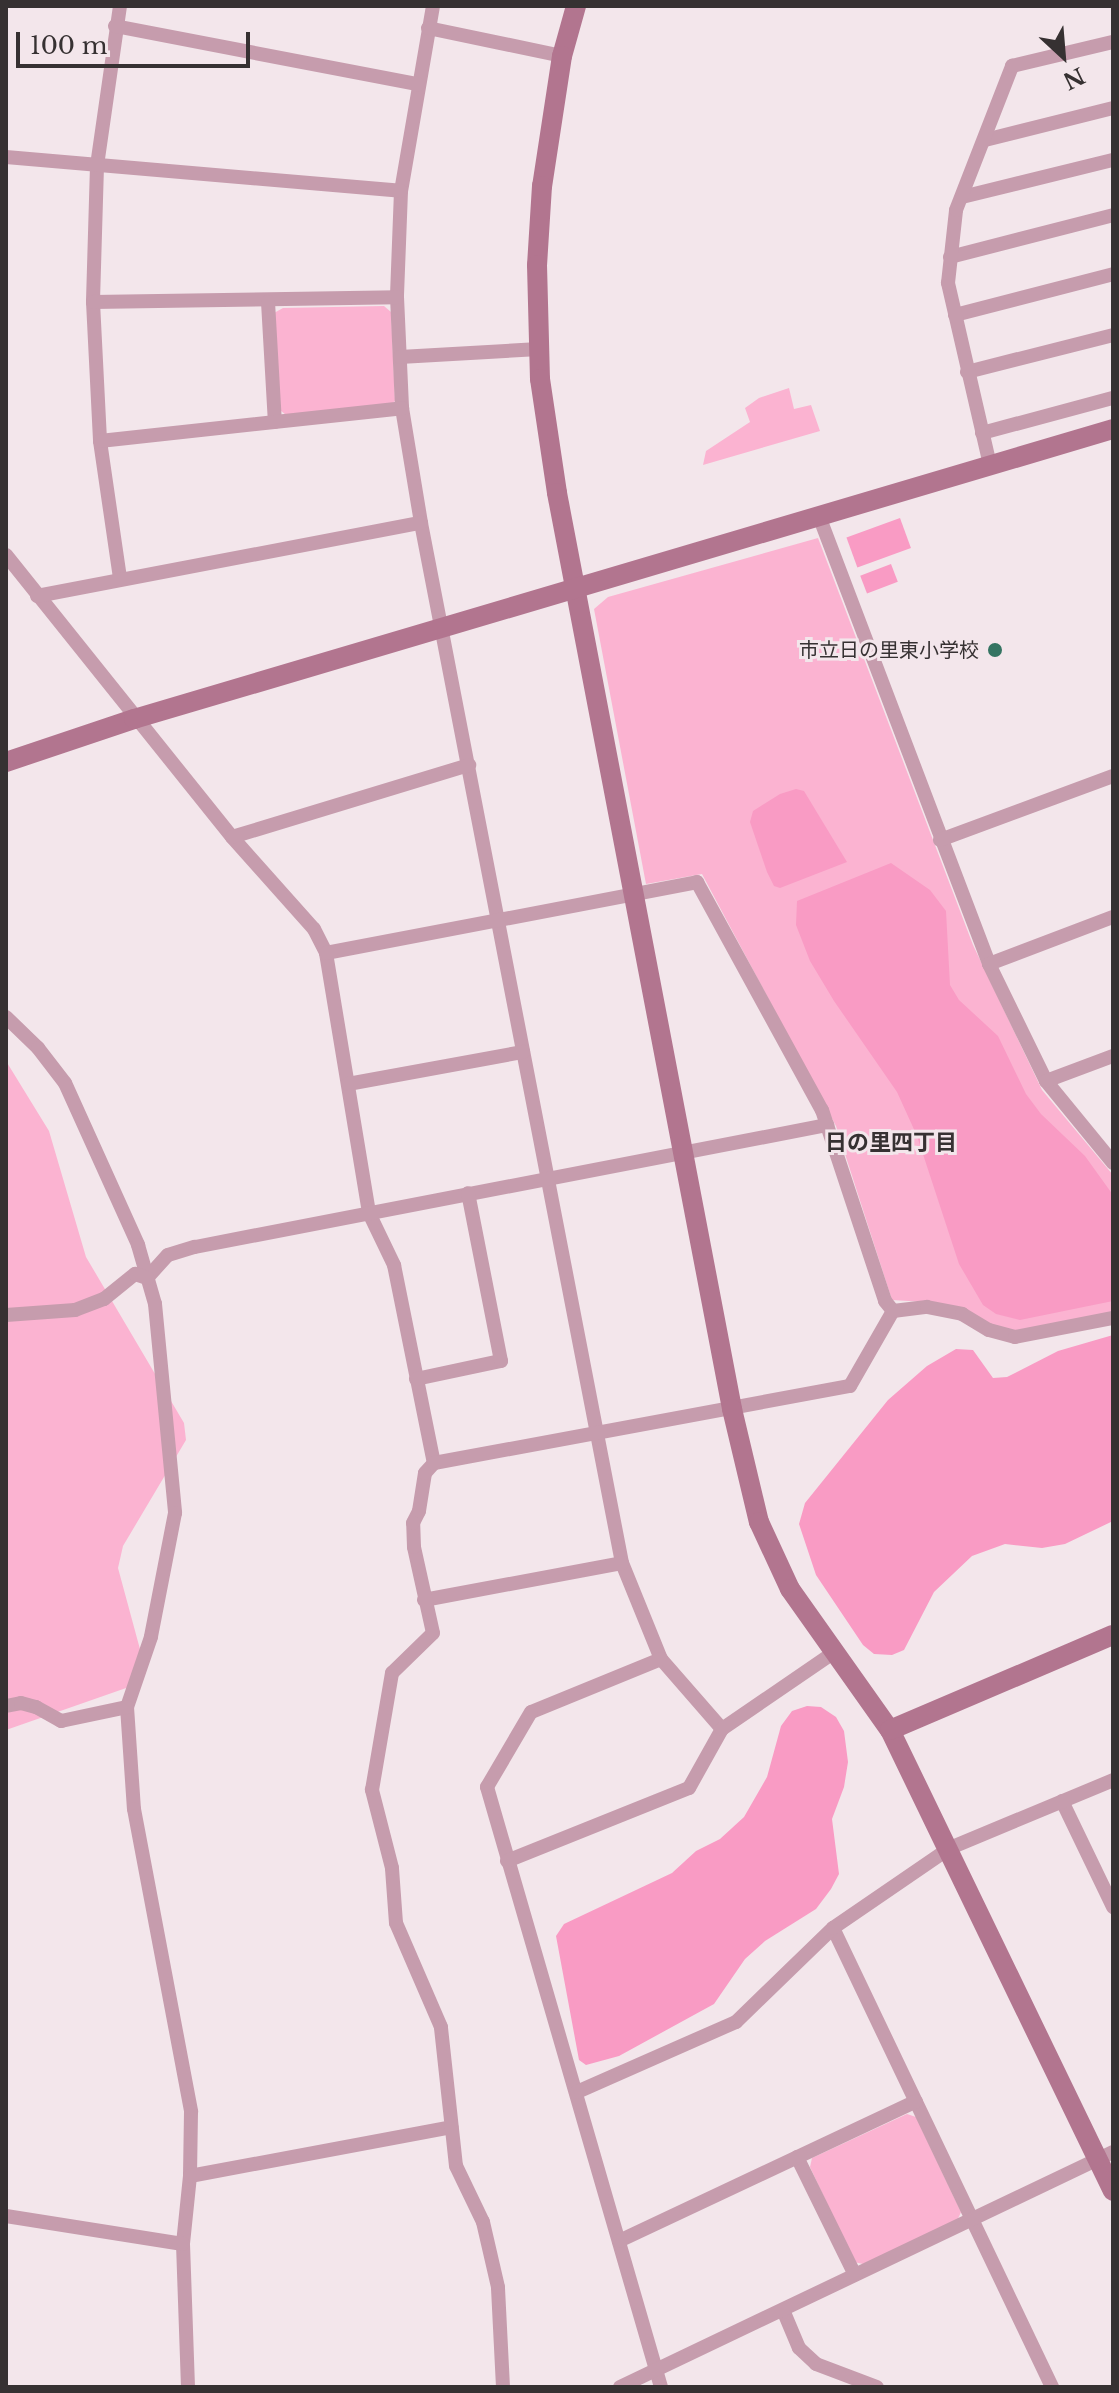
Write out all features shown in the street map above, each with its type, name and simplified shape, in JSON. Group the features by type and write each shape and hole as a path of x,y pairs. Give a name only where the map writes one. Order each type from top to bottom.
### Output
{"street":[{"path":"120,6 97,166 93,302 100,441 120,578"},
{"path":"433,6 417,84 401,191 397,297 402,408 421,523 622,1563 661,1659 722,1729"},
{"path":"576,6 562,56 542,186 537,265 539,349 551,462 732,1409 759,1522 790,1589 890,1730 1106,2156 1113,2191"},
{"path":"115,26 417,84"},
{"path":"428,28 562,56"},
{"path":"990,465 948,283 956,210 1012,66 1113,42"},
{"path":"985,140 1113,108"},
{"path":"6,157 401,191"},
{"path":"962,197 1113,160"},
{"path":"950,257 1113,215"},
{"path":"955,315 1113,274"},
{"path":"93,302 268,302 397,297"},
{"path":"268,302 275,422"},
{"path":"967,372 1113,335"},
{"path":"400,357 432,352 539,349"},
{"path":"982,433 1113,398"},
{"path":"100,441 402,408"},
{"path":"6,762 134,719 1113,429"},
{"path":"819,516 989,964 1046,1081 1113,1163"},
{"path":"37,596 421,523"},
{"path":"6,555 134,719 314,929 326,953 369,1213 394,1265 434,1463"},
{"path":"232,837 469,765"},
{"path":"940,840 1113,776"},
{"path":"326,953 697,882 827,1125 885,1301 893,1311"},
{"path":"989,964 1113,917"},
{"path":"6,1017 38,1048 65,1083 138,1245 155,1304 175,1513 151,1637 127,1707 134,1809 191,2112 190,2176 183,2244 188,2387"},
{"path":"348,1084 523,1052"},
{"path":"1046,1081 1113,1056"},
{"path":"147,1278 168,1255 195,1247 827,1125"},
{"path":"416,1379 501,1361 468,1193"},
{"path":"6,1315 75,1310 104,1299 135,1274 147,1278"},
{"path":"893,1311 927,1307 962,1314 989,1330 1015,1337 1113,1318"},
{"path":"503,2387 498,2287 483,2222 456,2166 441,2027 396,1923 392,1868 372,1790 392,1673 433,1633 414,1547 413,1523 419,1511 425,1473 434,1463 850,1386 893,1311"},
{"path":"424,1600 622,1563"},
{"path":"890,1730 1113,1635"},
{"path":"507,1861 689,1788 722,1729 833,1653"},
{"path":"661,1659 531,1712 487,1787 661,2387"},
{"path":"6,1706 21,1703 36,1707 61,1721 127,1707"},
{"path":"577,2092 736,2022 833,1928 950,1848 1113,1780"},
{"path":"1062,1801 1113,1907"},
{"path":"833,1928 1052,2387"},
{"path":"619,2241 916,2101"},
{"path":"190,2176 451,2127"},
{"path":"620,2387 1106,2156"},
{"path":"797,2157 855,2275"},
{"path":"6,2216 183,2244"},
{"path":"783,2310 799,2348 816,2364 877,2387"}],"shaded area":[{"path":"384,306 391,312 395,401 390,405 286,415 280,410 274,313 283,308"},
{"path":"789,388 794,409 811,405 820,431 703,465 706,451 750,422 745,408 759,398"},
{"path":"900,518 911,548 857,568 846,537"},
{"path":"818,538 973,945 1042,1090 1113,1175 1113,1313 1014,1332 925,1302 892,1300 836,1126 702,874 646,884 594,609 608,597"},
{"path":"891,564 898,582 867,594 860,576"},
{"path":"796,789 804,791 847,862 780,888 774,886 767,872 750,822 753,811 780,794"},
{"path":"891,863 930,890 946,911 950,985 959,1000 998,1036 1026,1094 1041,1114 1085,1156 1113,1195 1113,1301 1020,1320 996,1314 983,1305 959,1264 917,1136 897,1092 834,1001 810,961 796,925 797,901"},
{"path":"6,1061 49,1131 86,1257 184,1423 186,1440 123,1546 118,1568 144,1664 129,1687 6,1730"},
{"path":"1113,1335 1113,1521 1065,1544 1042,1548 1005,1544 972,1556 934,1592 904,1650 892,1655 874,1654 863,1645 816,1575 799,1524 805,1503 888,1400 927,1366 956,1349 973,1350 993,1378 1007,1377 1058,1351"},
{"path":"807,1706 821,1707 836,1717 844,1731 848,1762 844,1787 832,1819 839,1874 831,1889 816,1909 765,1941 745,1959 714,2004 619,2056 586,2065 579,2060 556,1936 564,1924 672,1873 696,1851 720,1839 744,1817 767,1777 781,1726 792,1711"},
{"path":"907,2114 916,2117 961,2212 957,2221 863,2264 854,2262 810,2167 812,2158"}],"place":[{"name":"市立日の里東小学校","path":"995,650"}],"district":[{"name":"日の里四丁目","path":"891,1143"}]}
